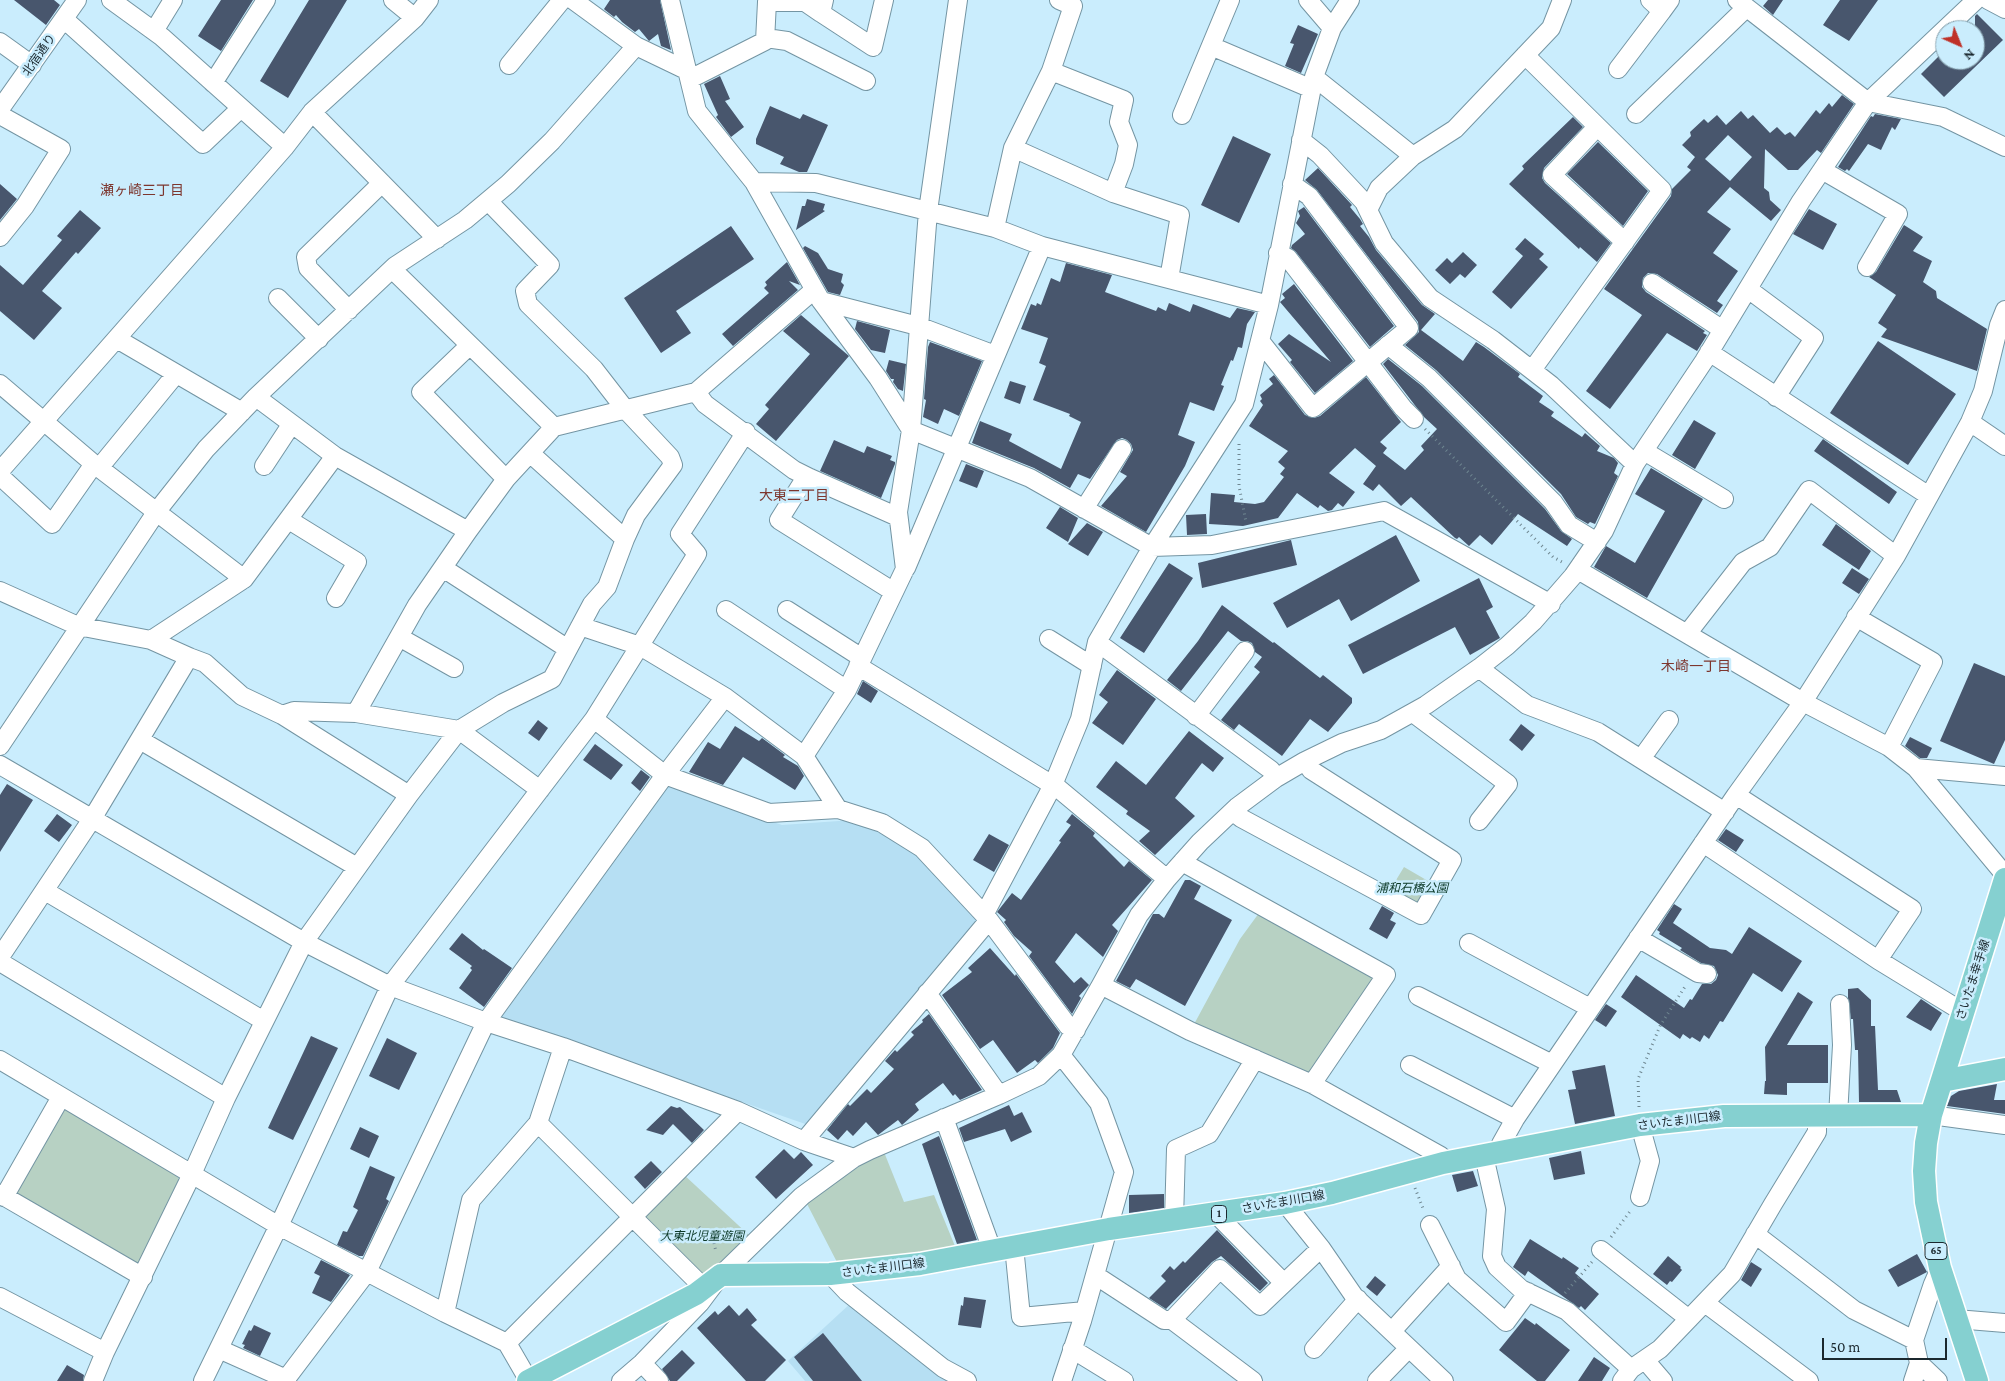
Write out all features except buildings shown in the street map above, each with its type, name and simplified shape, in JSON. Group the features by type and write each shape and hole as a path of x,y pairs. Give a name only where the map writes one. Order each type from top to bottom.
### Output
{"main road":[{"name":"さいたま幸手線","path":"1942,1081 2003,894"},
{"path":"1931,1115 1942,1081 2005,1069"},
{"name":"さいたま川口線","path":"712,1282 830,1274 920,1264 1109,1229 1285,1203 1332,1193 1442,1163 1640,1125 1724,1116 1931,1115"},
{"name":"65","path":"1931,1115 1924,1171 1930,1225 1940,1268 1977,1381"},
{"path":"528,1381 696,1294 712,1282"}],"street":[{"path":"113,0 154,31 285,147"},
{"path":"154,31 174,0"},
{"path":"214,83 266,0"},
{"path":"393,0 415,18"},
{"path":"0,470 285,147 312,112 415,18 429,0"},
{"path":"509,65 562,0"},
{"path":"573,0 636,46 689,75"},
{"path":"670,0 697,111 754,182 818,295 878,378 910,430 1030,478 1152,547 1212,544 1384,511 1551,604"},
{"path":"689,75 765,42 767,2 806,2 822,6 873,47 884,0"},
{"path":"906,569 898,517 910,430 928,211 958,0"},
{"path":"995,228 1013,148 1051,72 1073,6 1059,0"},
{"path":"1182,115 1230,0"},
{"path":"1308,0 1332,28"},
{"path":"804,1141 987,918 1053,785 1080,719 1097,642 1152,547 1244,404 1269,305 1300,140 1313,83 1332,28 1350,0"},
{"path":"1368,210 1380,188 1413,156 1455,129 1551,28 1562,0"},
{"path":"621,1381 642,1364 700,1303 712,1282 802,1196 854,1158 1039,1076 1061,1055 1139,915 1167,879 1200,842 1233,811 1276,778 1305,761 1342,743 1382,730 1413,713 1480,668 1507,646 1551,604 1578,570 1604,531 1640,457 1706,357 1822,170 1868,102 1976,0"},
{"path":"1988,0 2005,9"},
{"name":"北宿通り","path":"0,109 64,19 74,1"},
{"path":"1618,69 1661,4"},
{"path":"1636,114 1742,4 1868,102 1943,117 2005,147"},
{"path":"64,19 203,144 241,108"},
{"path":"766,38 787,41 866,81"},
{"path":"0,42 32,65"},
{"path":"0,746 78,626 157,511 206,449 256,397 392,268 465,220 488,201 552,141 636,46"},
{"path":"1211,46 1313,83 1413,156"},
{"path":"1525,55 1662,190 1532,370"},
{"path":"1051,72 1124,100 1119,122 1128,145 1114,193"},
{"path":"312,112 437,239"},
{"path":"0,115 61,149 20,213 0,237"},
{"path":"1597,127 1552,176 1625,242"},
{"path":"1300,140 1320,155 1364,202 1384,243 1430,298 1493,340 1640,457 1724,500"},
{"path":"1013,148 1114,193 1180,215 1169,279"},
{"path":"1822,170 1898,214 1867,267"},
{"path":"754,182 816,183 995,228 1042,246 1269,305"},
{"path":"349,310 308,268 306,257 382,183"},
{"path":"1260,342 1313,408 1409,328 1309,196 1292,184"},
{"path":"93,1381 105,1352 192,1174 226,1098 304,942 409,794 459,730 503,703 552,679 592,604 607,587 636,515 672,465 670,458 626,409 594,369 528,304 525,291 550,265 488,201"},
{"path":"804,756 846,690 906,569 1042,246"},
{"path":"1278,254 1288,258 1403,408 1414,419"},
{"path":"392,268 554,427"},
{"path":"1652,283 1723,330"},
{"path":"1748,289 1814,338 1776,397"},
{"path":"818,295 918,326 996,355"},
{"path":"356,713 418,605 468,531 506,479 554,427 696,392 818,295"},
{"path":"278,298 319,339"},
{"path":"1663,1381 1633,1370 1567,1311 1521,1289 1497,1267 1492,1256 1496,1209 1493,1154 1703,843 1803,702 1896,556 1970,422 1983,391 1999,325 2005,310"},
{"path":"117,339 242,412"},
{"path":"470,345 421,392 506,479"},
{"path":"1388,345 1443,392 1553,502 1569,525 1597,542"},
{"path":"1706,357 1776,397 1929,496"},
{"path":"0,476 52,524 97,466 176,374"},
{"path":"0,384 97,466 244,579"},
{"path":"696,392 705,404 746,432 794,470 898,517"},
{"path":"256,397 335,456 468,531"},
{"path":"1970,422 2005,446"},
{"path":"264,466 291,425"},
{"path":"204,1381 279,1226 390,986 594,719 697,554 680,534 746,432"},
{"path":"1084,509 1122,449"},
{"path":"530,453 625,539"},
{"path":"151,640 244,579 335,456"},
{"path":"806,477 779,520 894,592"},
{"path":"1687,634 1743,562 1770,547 1809,490 1896,556"},
{"path":"289,520 357,562 336,598"},
{"path":"443,568 568,649"},
{"path":"1578,570 1803,702 1889,747 1916,768 2005,874"},
{"path":"0,590 78,626 151,640 205,663 242,696 282,715 409,794"},
{"path":"726,610 846,690"},
{"path":"787,610 860,662 1053,785 1167,879"},
{"path":"1856,617 1933,662 1889,747"},
{"path":"580,626 640,646 725,697 804,756 838,809"},
{"path":"399,637 454,668"},
{"path":"1049,639 1092,666"},
{"path":"1097,642 1271,770 1276,778"},
{"path":"1196,716 1245,651"},
{"path":"0,957 92,818 189,657"},
{"path":"1480,668 1527,705 1598,732 1725,812"},
{"path":"219,1348 286,1380 367,1272 486,1022 665,775 725,697"},
{"path":"282,715 294,711 356,713 459,730 540,790"},
{"path":"1413,713 1508,784 1479,821"},
{"path":"594,719 665,775 769,813 838,809 882,823 922,848 987,918 1068,1026 1076,1030"},
{"path":"1641,759 1669,720"},
{"path":"140,740 357,867"},
{"path":"1233,811 1240,818 1421,915 1452,860 1311,770 1305,761"},
{"path":"0,765 304,942 390,986 486,1022 563,1047 738,1112 804,1141 854,1158"},
{"path":"1916,768 2005,776"},
{"path":"1736,795 1912,909 1878,960"},
{"path":"1703,843 1878,960 1963,1012"},
{"path":"1182,862 1386,975 1312,1084"},
{"path":"45,891 264,1021"},
{"path":"1638,938 1701,973"},
{"path":"1469,943 1590,1008"},
{"path":"0,962 226,1098"},
{"path":"1101,985 1190,1031 1312,1084 1441,1156 1442,1163"},
{"path":"927,993 999,1095"},
{"path":"1418,996 1552,1064"},
{"path":"1633,1370 1660,1349 1732,1274 1828,1116 1842,1045 1840,1004"},
{"path":"445,1313 471,1200 538,1123 563,1047"},
{"path":"1061,1055 1099,1103 1124,1172 1085,1311 1062,1381"},
{"path":"1174,1220 1176,1149 1209,1134 1255,1059"},
{"path":"0,1060 279,1226 445,1313 507,1342 528,1381"},
{"path":"1410,1065 1515,1120"},
{"path":"61,1097 2,1195 143,1277"},
{"path":"507,1342 738,1112"},
{"path":"1931,1115 2005,1125"},
{"path":"944,1118 992,1250"},
{"path":"538,1123 633,1218 712,1282"},
{"path":"1640,1125 1650,1161 1640,1197"},
{"path":"1285,1203 1358,1299 1444,1381"},
{"path":"1220,1213 1222,1220 1284,1283"},
{"path":"1430,1225 1457,1279 1506,1322 1528,1292"},
{"path":"1755,1234 1854,1310 1914,1340"},
{"path":"1014,1246 1021,1317 1085,1311"},
{"path":"1172,1320 1220,1269 1260,1306 1321,1248"},
{"path":"1601,1250 1689,1319"},
{"path":"1392,1331 1451,1266"},
{"path":"1913,1381 1919,1363 1914,1340 1940,1268"},
{"path":"830,1274 847,1292 943,1368 967,1381"},
{"path":"1095,1275 1164,1320 1172,1320 1254,1381"},
{"path":"0,1297 105,1352"},
{"path":"1314,1348 1358,1299"},
{"path":"1705,1303 1809,1381"},
{"path":"1956,1318 2005,1323"},
{"path":"1377,1381 1409,1348"},
{"path":"1072,1349 1124,1381"},
{"path":"1919,1363 1938,1381"},
{"path":"642,1364 659,1381"}],"path":[{"path":"1414,419 1553,557 1578,570"},
{"path":"1232,423 1238,430 1239,486 1248,538"},
{"path":"1640,1125 1638,1079 1660,1026 1701,973"},
{"path":"1409,1172 1430,1225"},
{"path":"699,1227 709,1236"},
{"path":"714,1243 716,1252"}],"shaded area":[{"path":"668,786 782,825 853,820 882,831 908,846 980,921 811,1126 501,1018"},
{"path":"852,1302 957,1381 805,1381 788,1361"}],"green space":[{"name":"浦和石橋公園","path":"1404,867 1435,885 1422,906 1390,890"},
{"path":"1259,913 1376,979 1308,1073 1192,1028 1240,939"},
{"path":"66,1109 178,1173 179,1184 142,1262 133,1264 16,1195 15,1186 59,1111"},
{"path":"884,1152 904,1202 934,1195 957,1251 840,1268 806,1202 867,1161"},
{"name":"大東北児童遊園","path":"682,1173 751,1237 704,1277 637,1218"}],"district":[{"name":"瀬ヶ崎三丁目","path":"142,191"},
{"name":"大東二丁目","path":"794,496"},
{"name":"木崎一丁目","path":"1696,667"}]}
